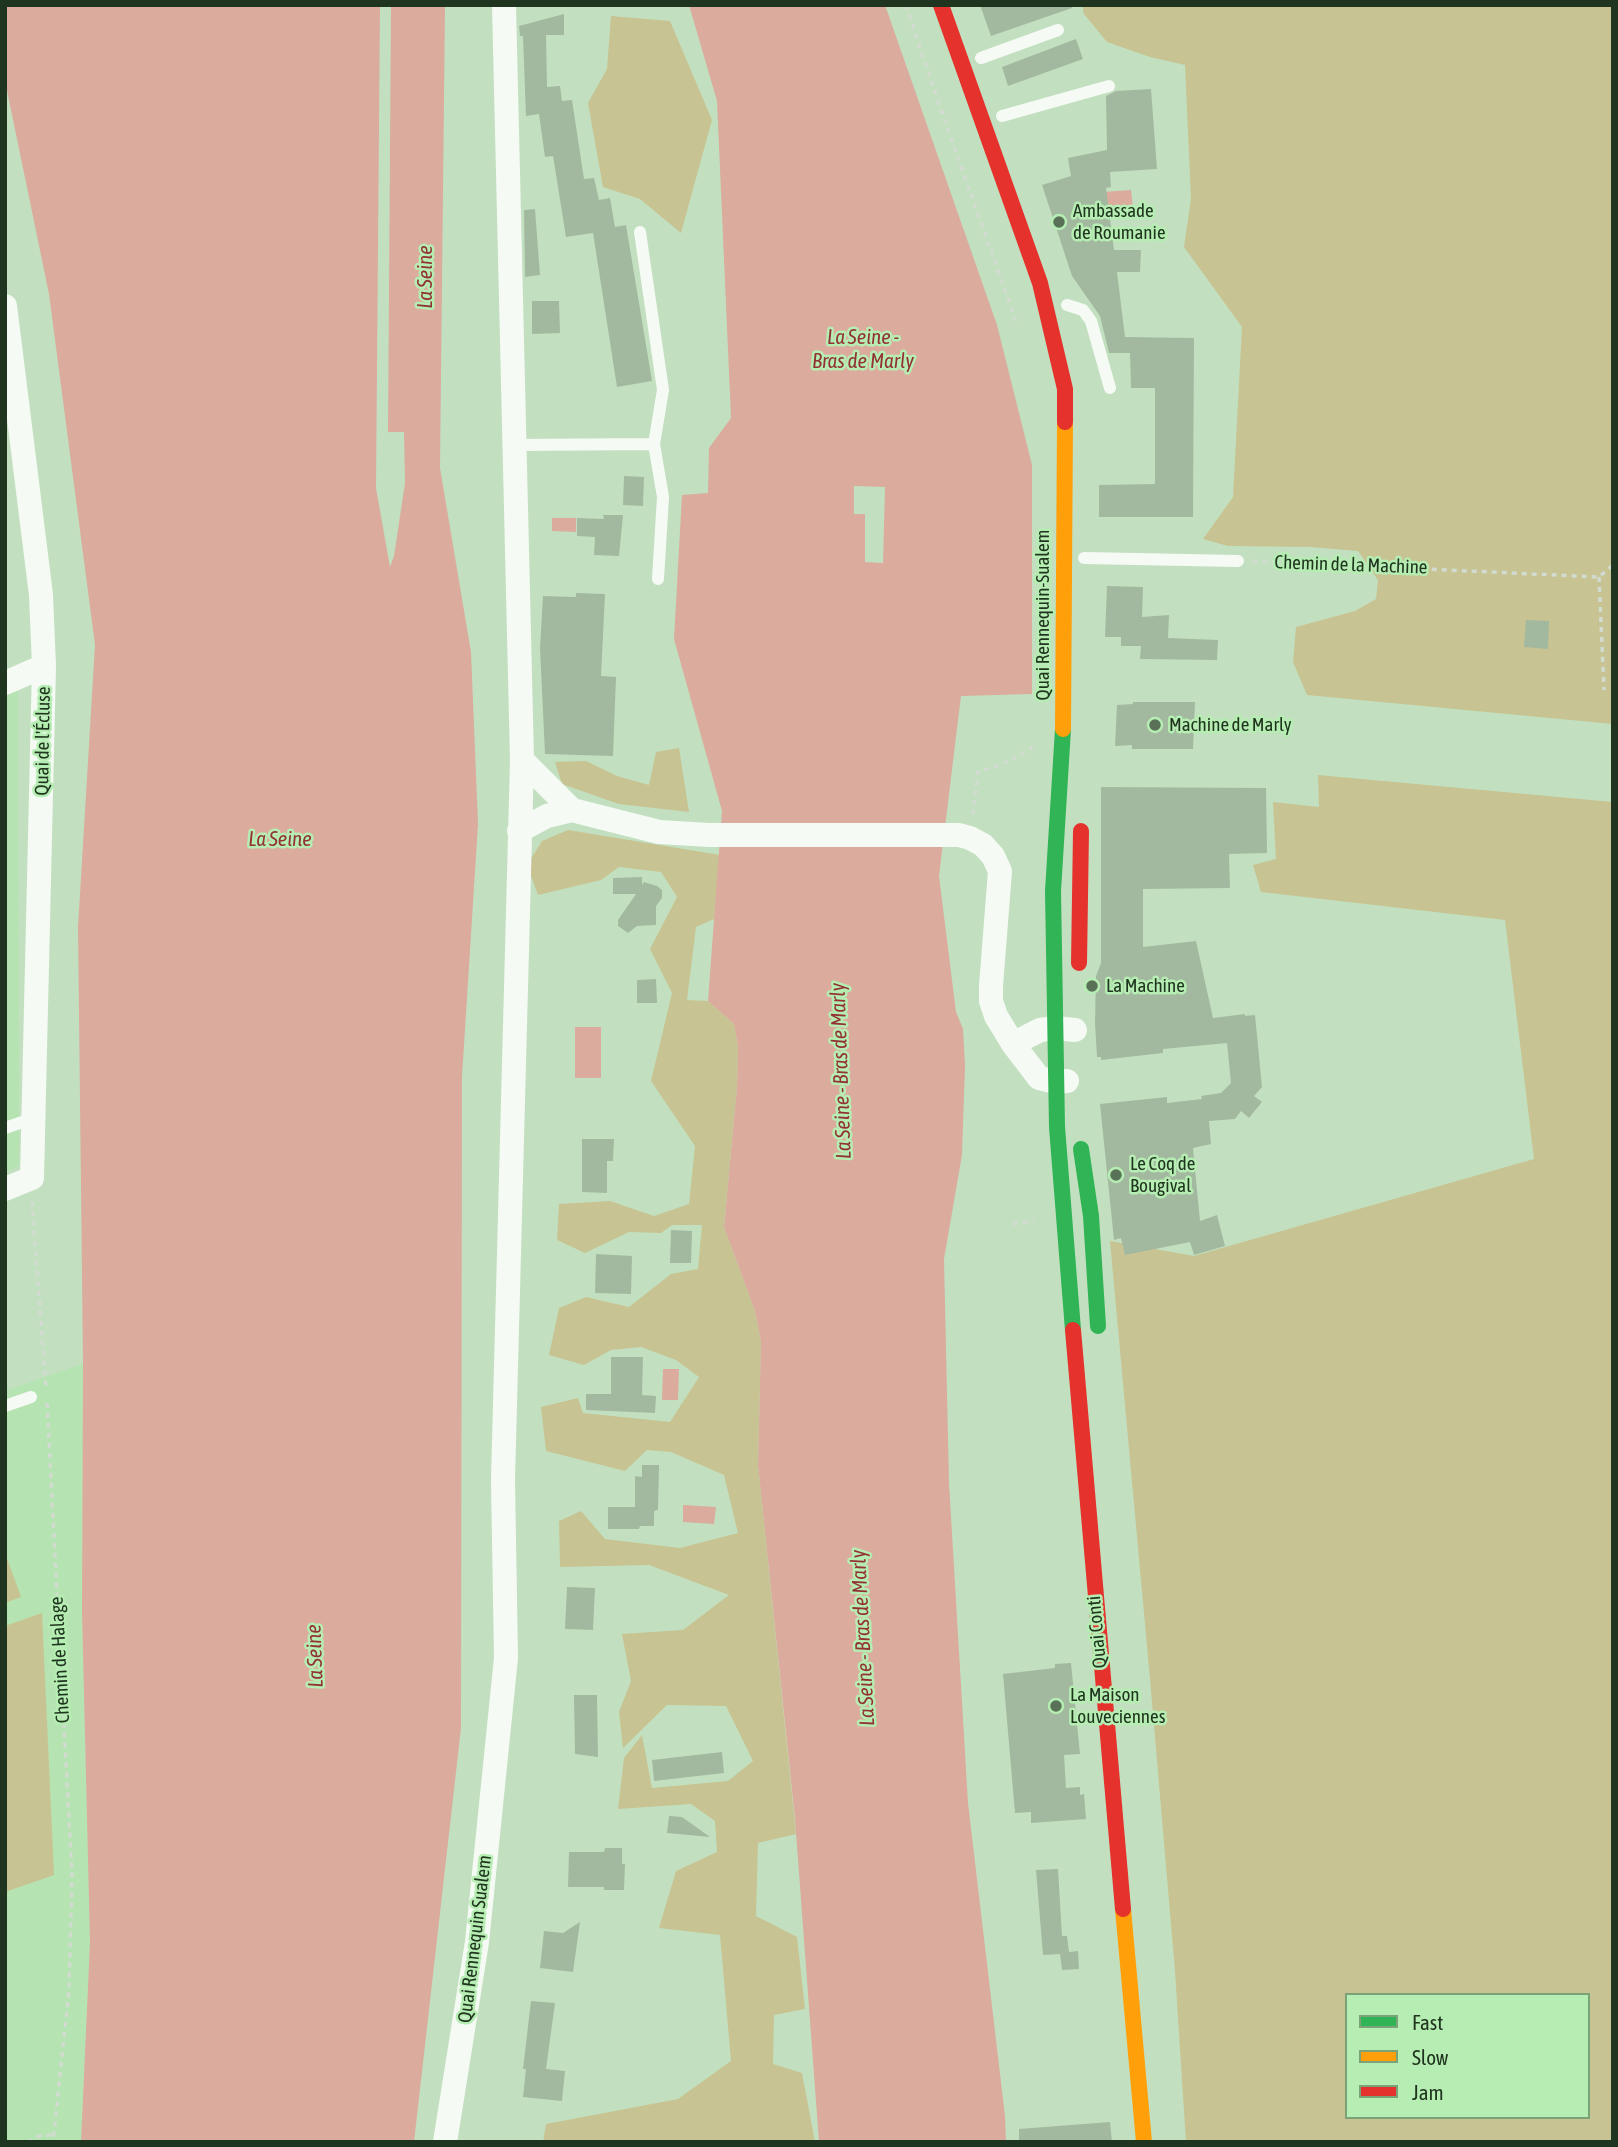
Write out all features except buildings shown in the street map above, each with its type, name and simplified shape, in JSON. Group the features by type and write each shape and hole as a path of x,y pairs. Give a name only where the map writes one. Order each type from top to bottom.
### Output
{"main road":[{"name":"Quai Rennequin-Sualem","path":"941,5 1040,283 1065,389 1063,729 1053,891 1070,1029 1065,1245"},
{"path":"1062,286 1073,326"},
{"path":"1078,982 1082,820"},
{"path":"1078,1132 1091,1216 1099,1339"},
{"name":"Quai Conti","path":"1065,1245 1143,2142"}],"street":[{"name":"Quai Rennequin Sualem","path":"445,2142 477,1942 506,1658 503,1480 522,760 504,5"},
{"name":"Quai de l'Écluse","path":"5,306 41,595 44,666 32,1178"},
{"path":"5,683 44,666"},
{"path":"522,760 572,810"},
{"path":"519,831 547,816 572,810 659,832 709,835 965,836 983,845 993,856 1000,871 991,1001 996,1016 1039,1078 1070,1081"},
{"path":"1013,1044 1040,1030 1070,1029"},
{"path":"5,1189 32,1178"}],"lane":[{"path":"981,58 1058,30"},
{"path":"1002,116 1109,86"},
{"path":"640,232 663,390 654,444 663,497 658,579"},
{"path":"1067,305 1083,310 1091,321 1110,388"},
{"path":"513,444 654,444"},
{"path":"1084,559 1238,561"},
{"path":"5,1128 34,1118"},
{"path":"5,1406 31,1396"}],"path":[{"path":"906,5 1017,324"},
{"name":"Chemin de la Machine","path":"1238,561 1598,577"},
{"path":"1604,690 1598,577 1613,565"},
{"path":"965,836 978,772 1003,764 1033,747 1037,736"},
{"name":"Chemin de Halage","path":"32,1178 47,1392 72,1877 69,1990 53,2142"},
{"path":"1013,1224 1039,1221"},
{"path":"28,2142 42,2135 54,2135"}],"shaded area":[{"path":"1082,5 1613,5 1613,724 1307,695 1293,662 1296,627 1355,611 1376,599 1378,580 1358,551 1310,547 1228,546 1203,539 1233,497 1242,327 1184,247 1191,199 1185,65 1150,57 1107,42 1084,14"},
{"path":"611,16 670,21 712,120 681,233 640,199 603,187 588,103 607,69"},
{"path":"18,690 19,1166 5,1172 5,696"},
{"path":"679,748 689,812 619,804 562,784 555,762 586,761 617,776 649,785 656,752"},
{"path":"1318,775 1613,802 1613,2142 1186,2142 1175,1971 1110,1241 1194,1256 1534,1159 1505,920 1261,892 1253,865 1276,859 1273,802 1319,807"},
{"path":"568,830 720,855 714,919 696,927 687,1000 708,1001 734,1024 738,1047 737,1087 724,1227 755,1311 761,1342 758,1465 796,1834 758,1843 756,1916 797,1937 805,2009 774,2015 773,2064 802,2073 815,2142 543,2142 546,2124 678,2099 731,2061 720,1935 659,1928 676,1871 717,1852 715,1821 691,1804 618,1809 624,1758 642,1735 652,1788 728,1781 753,1761 726,1706 667,1705 623,1748 619,1712 631,1681 622,1634 683,1630 729,1595 649,1565 560,1567 559,1521 581,1511 605,1539 680,1548 738,1533 724,1475 671,1452 647,1450 625,1471 546,1451 541,1407 578,1398 583,1413 670,1422 699,1377 676,1360 641,1347 611,1350 584,1365 549,1355 559,1308 586,1297 629,1307 671,1274 698,1269 702,1225 672,1225 661,1233 629,1232 585,1253 557,1240 559,1204 610,1201 654,1216 689,1204 695,1146 651,1081 672,993 650,949 677,897 661,872 619,867 601,880 538,895 527,865 542,841"},
{"path":"83,1364 82,1612 90,1942 81,2142 5,2142 5,1391"},
{"path":"5,1553 21,1597 5,1603"},
{"path":"42,1613 54,1875 5,1892 5,1626"}],"water":[{"name":"La Seine","path":"5,5 380,5 376,488 390,567 405,483 404,432 388,432 391,5 445,5 440,468 471,652 478,824 462,1077 461,1728 414,2142 81,2142 90,1942 82,1612 83,1364 78,927 95,645 49,294 5,81"},
{"name":"La Seine - Bras de Marly","path":"689,5 885,5 997,325 1032,465 1032,694 961,696 939,876 956,1012 963,1029 965,1066 962,1155 944,1259 949,1483 968,1803 1006,2142 819,2142 795,1819 758,1465 761,1342 755,1311 724,1227 737,1087 738,1047 734,1024 708,1001 722,811 674,639 682,495 708,493 709,448 731,418 717,101","holes":["854,486 885,487 883,563 865,562 865,514 854,514"]},
{"path":"1131,190 1133,208 1104,210 1103,192"},
{"path":"552,518 576,518 576,532 552,531"},
{"path":"575,1027 601,1027 601,1078 575,1078"},
{"path":"663,1369 679,1369 678,1400 662,1400"},
{"path":"683,1505 716,1507 714,1524 683,1522"}],"traffic: fast":[{"path":"1063,729 1053,891 1057,1127 1073,1330"},
{"path":"1081,1149 1091,1216 1098,1326"}],"traffic: slow":[{"path":"1063,729 1065,422"},
{"path":"1123,1909 1144,2142"}],"traffic: jam":[{"path":"941,5 1040,283 1065,389 1065,422"},
{"path":"1079,963 1081,831"},
{"path":"1073,1330 1123,1909"}],"place":[{"name":"Ambassade de Roumanie","path":"1059,222"},
{"name":"Machine de Marly","path":"1155,725"},
{"name":"La Machine","path":"1092,986"},
{"name":"Le Coq de Bougival","path":"1116,1175"},
{"name":"La Maison Louveciennes","path":"1056,1706"}]}
